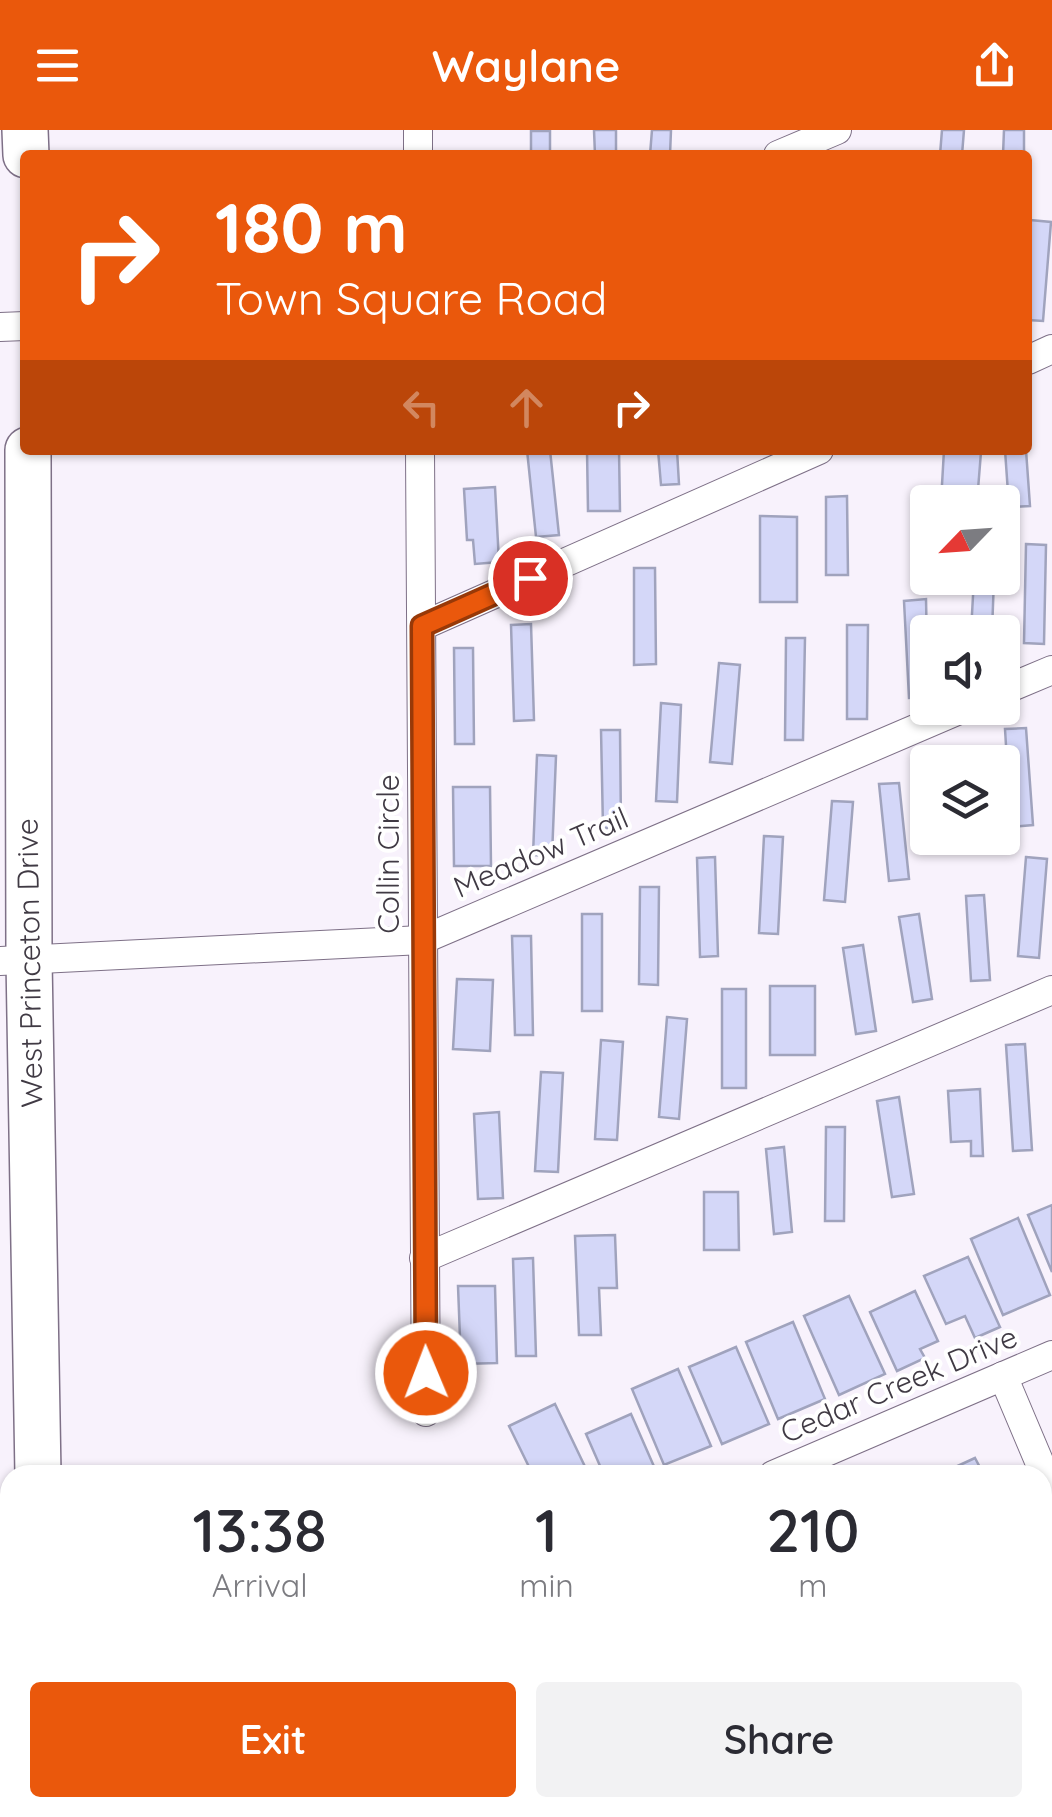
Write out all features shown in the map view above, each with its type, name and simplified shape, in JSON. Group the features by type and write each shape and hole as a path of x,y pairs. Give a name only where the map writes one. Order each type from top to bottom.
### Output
{"highway":[{"name":"West Princeton Drive","path":"28,455 15,960 38,1465"}],"street":[{"path":"790,150 836,130"},
{"name":"Collin Circle","path":"420,455 426,1412"},
{"path":"422,626 808,455"},
{"path":"1020,683 1052,670"},
{"name":"Meadow Trail","path":"15,960 422,940 924,725"},
{"path":"424,1258 1052,990"},
{"name":"Cedar Creek Drive","path":"795,1465 1052,1355"},
{"path":"1003,1376 1041,1465"}],"building":[{"path":"594,130 616,130 616,150 595,150"},
{"path":"652,130 671,130 670,150 650,150"},
{"path":"942,130 964,130 962,150 940,150"},
{"path":"1004,130 1024,130 1024,150 1003,150"},
{"path":"531,131 550,131 550,150 531,150"},
{"path":"1032,220 1051,222 1043,321 1032,320"},
{"path":"528,455 551,455 559,535 536,537"},
{"path":"587,455 619,455 620,511 588,511"},
{"path":"658,455 677,455 679,484 661,485"},
{"path":"944,455 981,455 978,485 942,485"},
{"path":"1005,455 1026,455 1030,506 1020,506 1020,485 1007,485"},
{"path":"495,487 499,562 475,564 473,540 467,540 464,489"},
{"path":"847,496 848,575 826,575 826,497"},
{"path":"760,516 797,517 797,602 760,602"},
{"path":"1026,544 1046,545 1044,644 1024,643"},
{"path":"634,568 655,568 656,664 634,665"},
{"path":"973,595 993,595 993,615 972,615"},
{"path":"926,599 926,615 910,615 910,698 909,698 904,601"},
{"path":"531,624 534,720 514,721 511,625"},
{"path":"847,625 868,625 867,719 847,719"},
{"path":"786,638 805,638 803,740 785,740"},
{"path":"454,648 473,648 474,744 455,744"},
{"path":"719,663 740,665 732,764 710,762"},
{"path":"661,703 681,705 677,802 656,801"},
{"path":"1026,728 1033,825 1020,826 1020,745 1006,745 1005,729"},
{"path":"601,730 620,730 621,828 603,828"},
{"path":"537,755 556,756 552,856 533,855"},
{"path":"899,783 909,879 889,881 879,784"},
{"path":"453,787 490,787 491,866 454,866"},
{"path":"832,801 853,802 845,902 824,900"},
{"path":"764,836 783,837 778,934 759,933"},
{"path":"715,857 718,956 700,957 697,858"},
{"path":"1026,857 1047,859 1039,958 1018,956"},
{"path":"640,887 659,887 658,985 639,984"},
{"path":"984,895 990,980 971,981 966,896"},
{"path":"582,914 602,914 602,1011 582,1011"},
{"path":"919,914 932,999 913,1002 899,917"},
{"path":"512,936 531,936 533,1035 515,1035"},
{"path":"863,945 876,1031 856,1034 843,948"},
{"path":"457,979 493,980 490,1051 453,1049"},
{"path":"770,986 815,986 815,1055 770,1055"},
{"path":"722,989 746,989 746,1088 722,1088"},
{"path":"667,1017 687,1019 679,1119 659,1117"},
{"path":"601,1040 623,1042 617,1140 595,1139"},
{"path":"1025,1044 1032,1150 1013,1151 1006,1045"},
{"path":"541,1072 563,1073 558,1172 535,1171"},
{"path":"980,1089 983,1156 971,1156 971,1141 951,1142 948,1091"},
{"path":"899,1097 914,1194 892,1197 877,1101"},
{"path":"499,1112 503,1198 478,1199 474,1114"},
{"path":"826,1127 845,1127 844,1221 825,1221"},
{"path":"784,1147 792,1232 774,1234 766,1149"},
{"path":"704,1192 738,1192 739,1250 704,1250"},
{"path":"1052,1205 1052,1272 1028,1215"},
{"path":"1018,1218 1050,1295 1003,1315 971,1239"},
{"path":"615,1235 617,1288 599,1288 601,1335 579,1335 575,1236"},
{"path":"968,1257 1000,1327 975,1338 965,1316 946,1324 924,1276"},
{"path":"533,1258 536,1356 516,1356 513,1259"},
{"path":"458,1286 495,1286 497,1363 461,1364"},
{"path":"915,1291 938,1341 920,1349 925,1358 897,1371 870,1312"},
{"path":"849,1296 885,1374 839,1395 804,1316"},
{"path":"793,1322 825,1399 778,1419 746,1342"},
{"path":"736,1347 769,1424 722,1444 689,1367"},
{"path":"678,1369 711,1446 664,1465 632,1389"},
{"path":"555,1404 584,1465 528,1465 509,1426"},
{"path":"631,1414 653,1465 600,1465 586,1434"},
{"path":"975,1458 979,1465 960,1465"}],"route":[{"path":"426,1373 422,626 530,578"}]}
